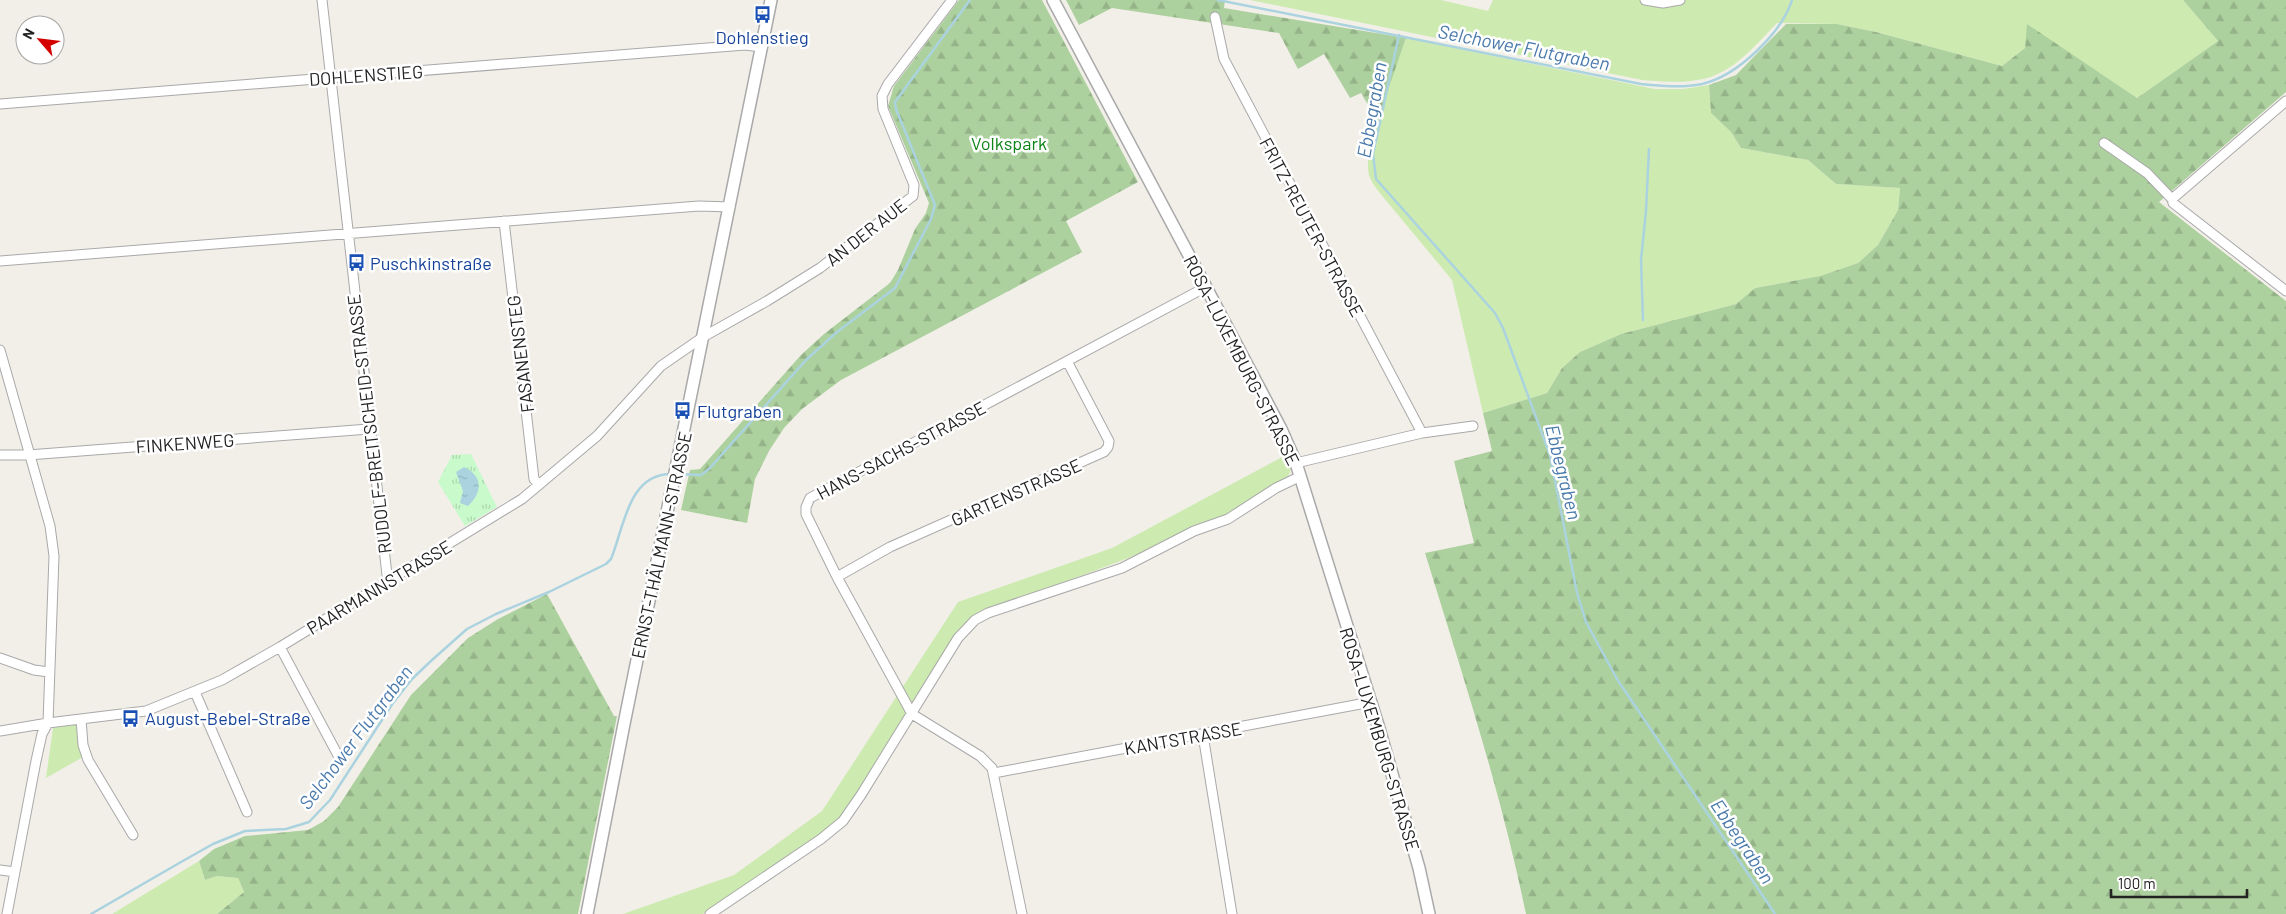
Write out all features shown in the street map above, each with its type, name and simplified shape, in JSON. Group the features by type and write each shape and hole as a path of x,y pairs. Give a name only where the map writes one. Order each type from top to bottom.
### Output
{"street":[{"name":"RUDOLF-BREITSCHEID-STRASSE","path":"322,0 369,429 389,580"},
{"name":"ERNST-THÄLMANN-STRASSE","path":"587,914 771,0"},
{"name":"AN DER AUE","path":"703,337 767,301 820,268 913,196 914,185 882,109 882,96 888,84 952,0"},
{"name":"ROSA-LUXEMBURG-STRASSE","path":"1053,0 1281,429 1296,463 1372,702 1419,868 1429,914"},
{"path":"1645,0 1663,3 1680,0"},
{"name":"FRITZ-REUTER-STRASSE","path":"1215,16 1224,59 1422,433"},
{"name":"DOHLENSTIEG","path":"0,104 738,46 762,48"},
{"path":"2172,199 2286,101"},
{"path":"2104,143 2147,173 2172,199 2173,203 2286,291"},
{"path":"0,261 713,205 730,207"},
{"name":"FASANENSTEG","path":"504,221 534,479 539,485"},
{"name":"HANS-SACHS-STRASSE","path":"912,714 837,577 806,514 810,498 1206,287"},
{"name":"PAARMANNSTRASSE","path":"0,731 48,722 146,711 222,680 509,509 597,436 661,366 703,337"},
{"path":"0,350 28,456 50,526 54,556 48,722 40,746 7,914"},
{"name":"GARTENSTRASSE","path":"837,577 890,548 1104,452 1108,447 1109,441 1067,361"},
{"path":"1296,463 1422,433 1474,426"},
{"name":"FINKENWEG","path":"0,455 28,456 369,429"},
{"path":"710,914 821,839 843,821 958,638 978,618 1122,568 1194,530 1228,519 1276,488 1299,477"},
{"path":"280,647 341,761"},
{"path":"0,658 34,670 49,672"},
{"path":"196,692 247,812"},
{"name":"KANTSTRASSE","path":"994,773 1372,702"},
{"path":"912,714 989,763 994,773 1022,914"},
{"path":"81,719 83,745 88,760 133,835"},
{"path":"1203,735 1232,914"},
{"path":"0,870 15,872"}],"green space":[{"name":"Volkspark","path":"959,0 1042,0 1138,182 1066,221 1082,252 841,380 802,409 784,428 769,451 755,479 747,523 681,510 690,470 700,469 801,355 824,334 890,283 898,270 915,229 926,213 929,203 888,106 894,86"},
{"path":"1066,0 1225,0 1224,8 1406,38 1369,145 1375,117 1361,93 1350,98 1324,54 1298,69 1279,33 1112,8 1079,25"},
{"path":"1250,0 1441,0 1488,11 1493,0 2183,0 2218,41 2137,98 2028,25 2025,48 2002,66 1876,32 1837,24 1777,23 1746,55 1719,74 1704,79 1667,82 1642,80"},
{"path":"2183,0 2286,0 2286,92 2159,202 2286,301 2286,914 1526,914 1493,778 1425,553 1474,543 1454,461 1492,451 1483,413 1547,393 1562,368 1580,352 1621,334 1736,304 1755,288 1820,276 1858,263 1878,245 1898,210 1900,188 1836,184 1808,160 1741,148 1731,132 1711,113 1709,85 1736,75 1786,24 1837,24 1876,32 2002,66 2025,48 2027,24 2137,98 2218,41"},
{"path":"1406,38 1655,89 1683,89 1709,85 1711,113 1731,132 1741,148 1808,160 1836,184 1900,188 1898,210 1878,245 1858,263 1820,276 1755,288 1736,304 1621,334 1580,352 1562,368 1547,393 1483,413 1452,280 1379,192 1371,180 1368,171 1369,154 1376,121"},
{"path":"471,454 497,507 465,526 438,482 452,455"},
{"path":"1288,454 1292,466 1288,477 1236,511 1190,529 1142,553 976,615 853,802 841,817 823,833 703,914 623,914 734,875 822,811 958,602 1112,548"},
{"path":"547,594 614,716 617,716 578,914 217,914 244,892 238,878 217,876 205,880 199,861 214,849 245,836 308,830 324,821 338,807 411,695 468,638 498,619"},
{"path":"76,723 83,757 46,778 53,728"},
{"path":"199,861 205,880 217,876 238,878 244,892 217,914 112,914"}],"water":[{"path":"464,467 475,475 479,485 473,501 468,506 460,503 463,491 456,472"}],"waterway":[{"name":"Selchower Flutgraben","path":"678,474 701,475 709,469 806,360 837,332 895,288 931,219 935,205 896,109 895,102 970,0"},
{"name":"Selchower Flutgraben","path":"1218,0 1641,84 1664,86 1702,84 1729,72 1743,63 1768,39 1778,26 1792,0"},
{"name":"Ebbegraben","path":"1399,35 1373,154 1376,179 1495,313 1503,328 1550,455 1577,593 1586,622 1617,679 1775,914"},
{"path":"1643,320 1641,260 1649,149"},
{"name":"Selchower Flutgraben","path":"91,914 213,844 245,831 286,829 309,822 330,800 393,703 412,679 467,629 606,564 611,559 624,518 637,492 646,482 657,476 672,474"}],"place":[{"name":"Dohlenstieg","path":"762,14"},
{"name":"Puschkinstraße","path":"356,263"},
{"name":"Flutgraben","path":"683,411"},
{"name":"August-Bebel-Straße","path":"131,718"}]}
